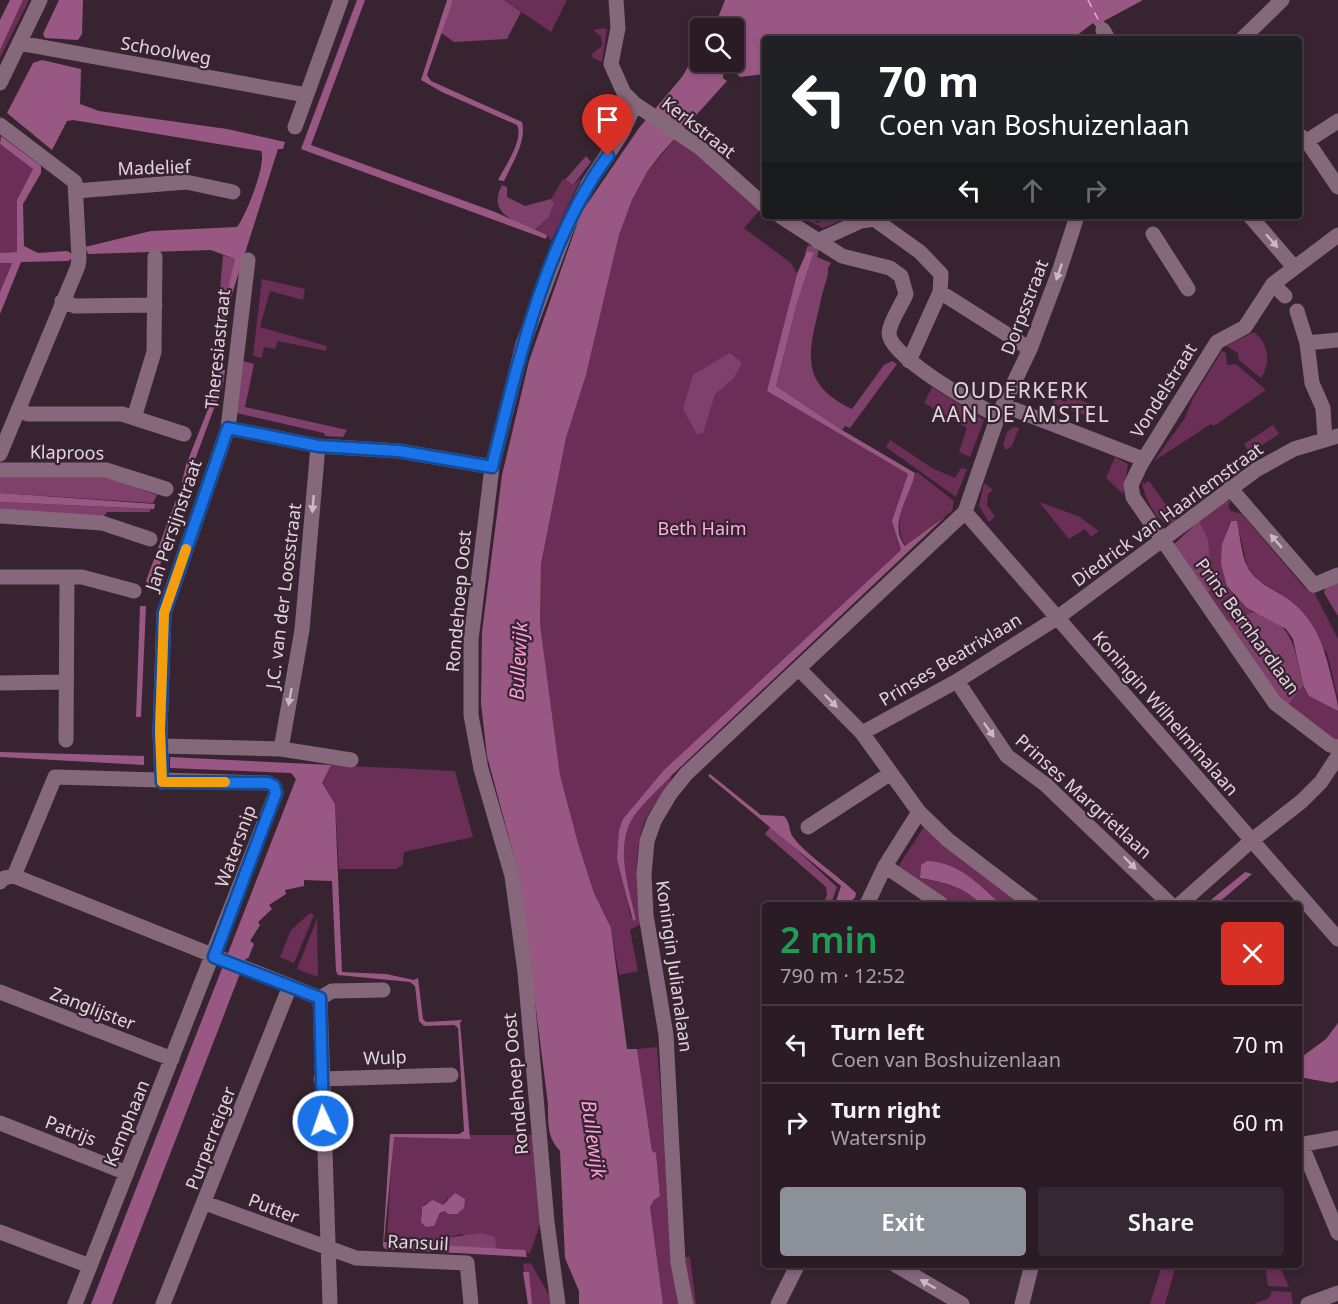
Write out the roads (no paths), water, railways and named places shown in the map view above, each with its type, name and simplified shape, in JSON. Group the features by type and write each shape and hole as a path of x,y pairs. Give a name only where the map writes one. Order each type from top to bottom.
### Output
{"street":[{"path":"0,83 40,0"},
{"path":"295,127 341,0"},
{"path":"616,0 618,28 611,64 624,93 635,104"},
{"path":"1245,36 1282,0"},
{"name":"Schoolweg","path":"19,42 306,95"},
{"name":"Kerkstraat","path":"635,104 652,113 699,147 762,203"},
{"name":"Rondehoep Oost","path":"558,1304 547,1222 525,972 512,876 481,769 471,715 471,640 492,467 523,344 567,227 588,184 623,131 635,104"},
{"path":"1338,121 1303,138 1338,187"},
{"path":"0,125 75,182 76,191"},
{"name":"Madelief","path":"76,191 186,182 233,192"},
{"name":"Klaproos","path":"0,454 78,266 76,191"},
{"path":"784,219 842,256 890,268 901,276 906,294 889,333 892,346 909,361 1000,411 1143,459"},
{"path":"817,241 868,219"},
{"path":"873,219 920,252 941,273 940,292 909,361"},
{"name":"Dorpsstraat","path":"965,512 1000,411 1030,349 1076,219"},
{"path":"1253,219 1293,266"},
{"path":"1154,234 1188,289"},
{"name":"Vondelstraat","path":"1162,541 1131,491 1132,479 1143,459 1217,342 1245,327 1273,284 1293,266 1338,235"},
{"path":"134,417 154,352 155,257"},
{"name":"Theresiastraat","path":"248,260 228,428 318,446 399,451 492,467"},
{"path":"1273,284 1285,296"},
{"path":"940,292 1030,349"},
{"path":"62,302 75,306 156,304"},
{"path":"1297,311 1307,344 1312,383 1323,408 1331,438"},
{"path":"1307,344 1338,340"},
{"name":"Klaproos","path":"18,410 28,414 122,414 184,434"},
{"name":"Jan Persijnstraat","path":"162,782 164,613 228,428"},
{"name":"Diedrick van Haarlemstraat","path":"1056,618 1256,470 1294,449 1331,438"},
{"name":"J.C. van der Loosstraat","path":"282,749 302,630 318,446"},
{"name":"Klaproos","path":"0,470 106,470 166,489"},
{"path":"1230,488 1314,585 1338,575"},
{"name":"Koningin Wilhelminalaan","path":"965,512 1338,939"},
{"name":"Koningin Julianalaan","path":"686,1304 678,1263 666,1035 644,892 646,841 662,806 686,774 965,512"},
{"path":"0,516 102,523 150,540"},
{"name":"Prins Bernhardlaan","path":"1162,541 1275,703 1330,745 1338,747"},
{"path":"66,740 67,576"},
{"path":"0,577 82,577 134,591"},
{"name":"Prinses Beatrixlaan","path":"862,733 957,681 1056,618"},
{"path":"799,669 862,733 919,812 948,840 1029,902"},
{"name":"Prinses Margrietlaan","path":"957,681 1007,756 1047,785 1168,902"},
{"path":"0,682 66,682"},
{"path":"162,746 282,749 351,760"},
{"path":"1182,902 1251,841 1302,801 1321,782 1338,756"},
{"path":"808,827 891,773"},
{"name":"Watersnip","path":"7,879 55,777 162,782 268,783 274,786 276,793 218,958"},
{"path":"868,902 885,866 919,812"},
{"path":"885,866 938,902"},
{"path":"7,879 320,998 332,992 383,990"},
{"name":"Kemphaan","path":"75,1304 172,1059 218,958"},
{"name":"Purperreiger","path":"165,1303 290,986"},
{"name":"Zanglijster","path":"0,992 172,1059"},
{"path":"320,998 330,1304"},
{"name":"Wulp","path":"321,1079 451,1075"},
{"name":"Patrijs","path":"0,1123 127,1173"},
{"path":"1302,1145 1338,1138"},
{"path":"1302,1147 1338,1233"},
{"name":"Putter","path":"205,1203 328,1249"},
{"path":"0,1232 90,1266"},
{"name":"Ransuil","path":"328,1249 356,1258 467,1263 471,1304"},
{"path":"778,1304 796,1268"},
{"path":"901,1268 962,1304"},
{"path":"1022,1304 1031,1268"},
{"path":"1308,1304 1338,1293"}],"water":[{"path":"10,0 23,0 0,50 0,20"},
{"path":"59,0 83,0 82,34 78,40 45,38 43,34"},
{"path":"357,0 365,0 311,145 495,212 547,235 546,239 301,149"},
{"path":"447,0 453,0 427,75 431,81 522,122 521,145 504,181 498,180 516,145 517,125 442,92 421,80"},
{"path":"725,0 1143,0 1104,21 1107,28 1100,31 1093,23 1076,36 762,36 762,74 740,77 735,72 744,72 744,18 718,18"},
{"path":"42,60 81,69 80,104 99,111 227,129 285,142 283,149 278,149 226,313 224,360 219,358 222,314 235,259 211,250 88,254 85,247 151,231 237,227 258,178 261,151 73,120 67,121 52,150 7,113 33,63"},
{"name":"Bullewijk","path":"690,63 690,72 724,72 723,78 727,81 660,155 647,172 632,200 619,235 586,375 566,438 541,564 540,624 560,775 594,893 611,928 627,1049 637,1049 652,1151 656,1153 660,1196 650,1207 663,1304 579,1304 579,1291 565,1258 560,1151 549,1129 548,1104 519,875 487,756 481,703 482,632 502,475 529,361 581,213 639,128 682,77"},
{"path":"1,136 41,166 41,173 23,204 24,246 38,253 67,251 73,258 68,261 21,262 0,314 0,292 12,263 0,263 0,253 17,252 17,200 33,169 0,144"},
{"path":"807,251 814,252 797,303 776,386 842,430 915,473 899,518 900,537 905,546 946,516 672,775 634,816 628,828 624,854 627,881 636,920 633,921 617,859 619,830 623,819 664,770 901,550 892,521 908,474 767,391 797,274"},
{"path":"219,370 225,370 223,384 186,484 182,482 186,465 210,404"},
{"path":"0,493 155,504 154,509 0,502"},
{"path":"176,500 181,502 154,583 149,584 146,581"},
{"path":"1231,521 1237,521 1243,555 1250,571 1262,583 1294,604 1311,623 1322,645 1330,670 1338,711 1309,696 1303,685 1293,639 1286,629 1247,608 1227,586 1221,564 1222,544"},
{"path":"140,606 146,606 141,717 136,717"},
{"path":"0,752 144,756 144,765 0,757"},
{"path":"170,757 331,765 322,783 335,804 342,972 386,974 414,980 418,978 423,1019 426,1022 462,1020 460,1023 470,1139 394,1137 384,1242 525,1250 527,1257 385,1249 383,1246 390,1134 459,1134 464,1131 458,1028 454,1025 424,1026 419,1021 415,986 410,982 338,975 332,881 304,880 304,886 285,890 286,894 269,905 272,909 258,922 260,925 250,941 254,944 248,959 246,958 112,1304 91,1304 296,779 291,773 170,768"},
{"path":"710,774 761,815 784,816 798,844 856,893 855,898 849,902 836,902 841,886 708,776"},
{"path":"927,861 959,870 999,902 979,902 968,893 953,886 920,878 921,865"},
{"path":"1245,872 1252,874 1219,902 1208,902"},
{"path":"1338,1023 1338,1081 1332,1083 1302,1078 1302,1057 1326,1039"},
{"path":"455,1193 465,1199 464,1208 457,1214 448,1214 445,1211 440,1213 434,1226 426,1227 421,1222 422,1207 433,1200 443,1205"},
{"path":"523,1272 529,1272 532,1304 528,1304"}],"district":[{"name":"OUDERKERK AAN DE AMSTEL","path":"1021,402"}],"park label":[{"name":"Beth Haim","path":"702,528"}]}
